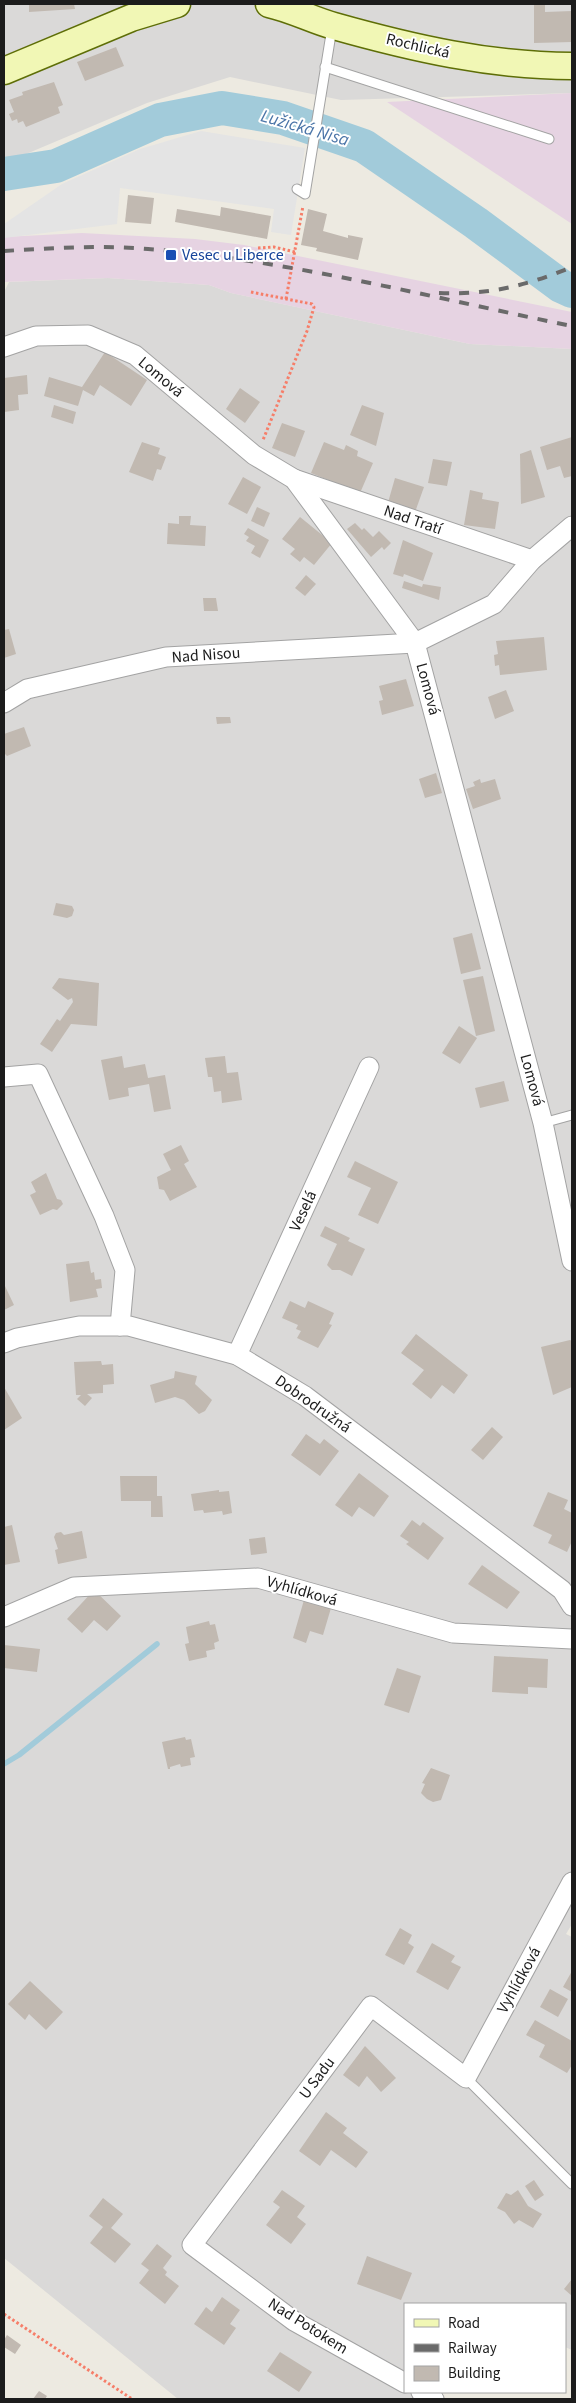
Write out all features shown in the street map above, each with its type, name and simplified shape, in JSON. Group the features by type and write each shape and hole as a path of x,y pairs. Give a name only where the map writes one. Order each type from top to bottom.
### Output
{"street":[{"path":"4,71 131,18 177,4"},
{"name":"Rochlická","path":"269,4 332,26 426,49 480,59 535,66 572,66"},
{"name":"Lomová","path":"4,347 36,336 88,335 135,355 254,455 294,479 415,643 543,1123 572,1261"},
{"name":"Nad Tratí","path":"294,479 532,560"},
{"path":"415,643 494,604 532,560 572,526"},
{"name":"Nad Nisou","path":"4,703 27,689 166,657 415,643"},
{"name":"Veselá","path":"237,1355 369,1067"},
{"path":"4,1077 38,1074 67,1135 125,1270 120,1326"},
{"name":"Dobrodružná","path":"4,1343 17,1338 79,1326 129,1326 237,1355 305,1396 562,1590 572,1606"},
{"name":"Vyhlídková","path":"4,1617 74,1587 258,1578 453,1633 572,1639"},
{"name":"Vyhlídková","path":"466,2078 572,1882"},
{"name":"U Sadu","path":"192,2245 370,2006 466,2078"},
{"name":"Nad Potokem","path":"192,2245 294,2321 404,2382"},
{"path":"423,2393 434,2399"}],"lane":[{"path":"301,192 312,145 332,26"},
{"path":"325,67 549,139"},
{"path":"543,1123 572,1115"},
{"path":"466,2078 572,2184"}],"path":[{"path":"286,299 295,252 301,192"},
{"path":"258,248 274,247 295,252"},
{"path":"251,292 312,304 314,310 262,442 254,455"},
{"path":"4,2314 132,2399"}],"shaded area":[{"path":"4,4 572,4 572,93 341,100 230,77 147,103 19,157 4,158"},
{"path":"572,93 572,224 387,102"},
{"path":"201,131 305,148 291,235 271,232 274,209 120,188 117,224 4,238 4,224 62,184 140,149"},
{"path":"82,233 195,239 244,245 572,312 572,349 470,344 231,293 209,285 108,278 4,282 4,237"},
{"path":"108,278 209,285 231,293 470,344 572,349 572,1924 566,1934 572,1937 572,2350 566,2347 566,2303 404,2303 404,2393 433,2393 429,2399 178,2399 4,2258 4,292 9,282"}],"building":[{"path":"29,4 74,4 75,9 29,12"},
{"path":"534,4 545,4 545,12 572,11 572,42 534,43"},
{"path":"116,47 124,66 85,81 77,62"},
{"path":"54,82 63,105 58,107 60,113 26,127 23,121 18,123 17,119 12,121 9,114 14,112 9,100 23,95 22,92"},
{"path":"128,195 154,198 151,224 125,222"},
{"path":"221,207 271,216 267,239 175,222 177,209 220,216"},
{"path":"308,209 327,214 323,231 348,238 348,235 363,238 358,260 316,251 317,248 301,245"},
{"path":"105,352 147,380 131,406 100,385 94,396 83,390 78,406 44,396 49,377 82,387"},
{"path":"27,375 28,394 18,395 19,410 4,412 4,378"},
{"path":"240,388 260,402 245,423 226,409"},
{"path":"54,405 76,412 73,424 51,417"},
{"path":"362,405 384,413 376,446 350,435"},
{"path":"282,423 305,431 295,457 272,448"},
{"path":"572,437 572,476 564,478 560,466 547,470 540,447"},
{"path":"142,442 160,448 158,454 166,457 161,470 157,469 153,481 129,472"},
{"path":"324,442 344,450 346,445 358,451 357,456 373,463 360,493 311,473"},
{"path":"531,450 545,497 521,504 520,454"},
{"path":"433,459 452,462 447,486 428,483"},
{"path":"243,477 261,487 247,514 228,504"},
{"path":"395,478 424,487 414,515 387,506"},
{"path":"470,490 483,493 482,499 499,502 495,529 464,525"},
{"path":"257,507 270,513 264,527 251,521"},
{"path":"179,516 191,516 190,525 206,526 205,546 167,544 168,523 179,524"},
{"path":"300,517 332,543 314,565 304,557 300,562 290,554 295,549 282,539"},
{"path":"355,523 362,530 364,528 373,537 379,531 391,543 384,550 382,547 371,557 347,529"},
{"path":"248,528 269,540 260,558 251,553 255,546 246,541 249,537 244,534"},
{"path":"403,540 433,553 423,581 404,574 403,577 393,574"},
{"path":"306,575 316,584 305,596 295,588"},
{"path":"404,581 422,587 423,584 441,587 439,600 402,588"},
{"path":"203,598 216,598 218,611 204,611"},
{"path":"9,629 16,654 4,658 4,630"},
{"path":"544,637 547,670 500,675 499,665 495,666 494,655 498,654 496,641"},
{"path":"406,679 414,706 382,715 379,701 383,700 379,686"},
{"path":"506,690 514,711 495,719 488,697"},
{"path":"216,717 230,717 231,723 217,724"},
{"path":"24,727 31,746 7,756 4,753 4,734"},
{"path":"436,773 442,793 425,798 419,779"},
{"path":"480,779 481,783 495,779 501,799 473,809 466,789 475,786 473,782"},
{"path":"56,903 72,906 74,910 72,916 67,918 53,915"},
{"path":"472,933 481,969 461,974 453,938"},
{"path":"483,976 495,1031 476,1036 463,980"},
{"path":"59,978 99,983 97,1026 71,1024 52,1052 40,1044 57,1019 60,1021 73,1002 72,998 68,1000 52,988"},
{"path":"459,1026 477,1038 460,1064 442,1053"},
{"path":"122,1056 124,1068 145,1064 148,1078 165,1075 171,1109 154,1112 149,1084 128,1088 129,1096 109,1100 101,1060"},
{"path":"225,1056 227,1073 238,1072 242,1100 222,1103 221,1091 214,1092 212,1077 208,1077 205,1058"},
{"path":"504,1081 509,1101 480,1108 475,1088"},
{"path":"181,1145 189,1161 184,1164 197,1187 170,1201 164,1190 159,1189 157,1177 171,1170 163,1154"},
{"path":"355,1161 398,1182 378,1224 358,1215 371,1188 347,1177"},
{"path":"46,1173 57,1199 61,1200 63,1204 57,1210 53,1209 40,1215 30,1195 36,1192 31,1182"},
{"path":"325,1226 350,1238 348,1241 365,1249 352,1276 340,1270 332,1270 327,1265 337,1244 320,1236"},
{"path":"89,1261 91,1273 94,1272 95,1280 101,1279 102,1288 96,1289 98,1297 70,1302 66,1264"},
{"path":"4,1284 14,1305 4,1310"},
{"path":"290,1301 305,1308 308,1301 334,1313 329,1324 332,1325 318,1348 297,1338 301,1331 296,1329 298,1325 282,1318"},
{"path":"416,1334 468,1375 454,1394 442,1385 431,1399 412,1384 424,1370 401,1353"},
{"path":"572,1341 572,1387 553,1395 541,1347"},
{"path":"101,1361 102,1365 113,1364 114,1384 103,1385 103,1393 87,1394 92,1398 85,1406 77,1399 81,1395 76,1395 74,1362"},
{"path":"175,1371 197,1376 195,1384 212,1400 205,1411 199,1414 184,1400 175,1397 155,1403 150,1385 174,1378"},
{"path":"4,1387 22,1418 4,1430"},
{"path":"492,1427 503,1437 483,1460 471,1450"},
{"path":"306,1434 320,1444 324,1439 339,1451 320,1476 291,1455"},
{"path":"359,1473 389,1496 374,1517 359,1507 352,1517 335,1505"},
{"path":"120,1476 157,1476 157,1496 162,1496 163,1517 151,1517 151,1501 121,1501"},
{"path":"219,1490 219,1492 229,1491 232,1513 223,1515 222,1511 204,1513 203,1510 194,1511 191,1494"},
{"path":"548,1492 568,1500 564,1509 572,1513 572,1541 567,1552 548,1543 552,1535 533,1526"},
{"path":"412,1520 420,1526 423,1522 444,1538 428,1560 406,1544 409,1542 400,1536"},
{"path":"12,1525 20,1562 4,1565 4,1527"},
{"path":"82,1531 87,1558 58,1564 55,1550 58,1549 54,1537 56,1533 61,1532 64,1535"},
{"path":"265,1537 267,1553 251,1555 249,1539"},
{"path":"482,1565 520,1592 507,1609 468,1584"},
{"path":"94,1590 121,1616 107,1631 94,1620 82,1633 67,1619"},
{"path":"304,1600 331,1608 323,1635 310,1631 306,1643 293,1638"},
{"path":"209,1621 210,1625 215,1624 219,1641 214,1643 215,1649 206,1651 207,1657 189,1661 185,1644 189,1643 186,1627"},
{"path":"4,1645 40,1649 37,1672 4,1668"},
{"path":"494,1656 548,1659 547,1688 528,1687 528,1694 492,1692"},
{"path":"397,1668 421,1676 409,1713 384,1705"},
{"path":"185,1737 186,1740 191,1739 195,1757 190,1758 191,1765 181,1767 180,1764 168,1769 162,1742"},
{"path":"431,1768 450,1775 441,1800 433,1802 421,1793 425,1784 422,1783"},
{"path":"400,1928 412,1935 408,1943 414,1947 404,1965 385,1955"},
{"path":"432,1943 455,1956 451,1962 461,1967 448,1990 416,1972"},
{"path":"572,1971 572,1992 563,1987"},
{"path":"30,1981 63,2012 46,2030 29,2014 25,2020 8,2004"},
{"path":"550,1989 568,1999 558,2017 540,2007"},
{"path":"535,2020 572,2041 572,2065 567,2073 539,2057 545,2045 526,2035"},
{"path":"365,2046 396,2078 381,2092 367,2076 359,2087 343,2075"},
{"path":"326,2112 347,2128 343,2133 368,2152 356,2168 331,2150 320,2166 299,2151"},
{"path":"534,2180 544,2195 535,2201 525,2186"},
{"path":"282,2190 305,2206 297,2217 306,2224 291,2244 266,2225 280,2207 273,2202"},
{"path":"518,2190 528,2206 542,2214 533,2228 519,2220 514,2224 505,2212 497,2208 506,2193 511,2195"},
{"path":"103,2198 123,2214 111,2228 131,2244 115,2263 90,2243 103,2227 89,2216"},
{"path":"157,2244 172,2256 163,2268 167,2272 165,2275 179,2286 165,2304 139,2283 149,2270 141,2264"},
{"path":"367,2256 412,2273 401,2300 357,2284"},
{"path":"572,2279 572,2296 564,2289"},
{"path":"222,2297 240,2310 230,2324 236,2328 224,2345 194,2324 206,2307 212,2312"},
{"path":"7,2335 21,2345 15,2354 4,2347 4,2340"},
{"path":"280,2352 312,2372 299,2392 267,2371"},
{"path":"39,2391 47,2396 45,2399 33,2399"}],"waterway":[{"name":"Lužická Nisa","path":"4,174 56,166 160,120 222,108 283,118 364,146 476,223 561,286 572,291"},
{"path":"4,1764 19,1755 157,1644"}],"railway":[{"path":"4,251 112,247 201,254 361,281 572,326"},
{"path":"439,293 491,291 507,288 572,267"}],"place":[{"name":"Vesec u Liberce","path":"171,255"}]}
